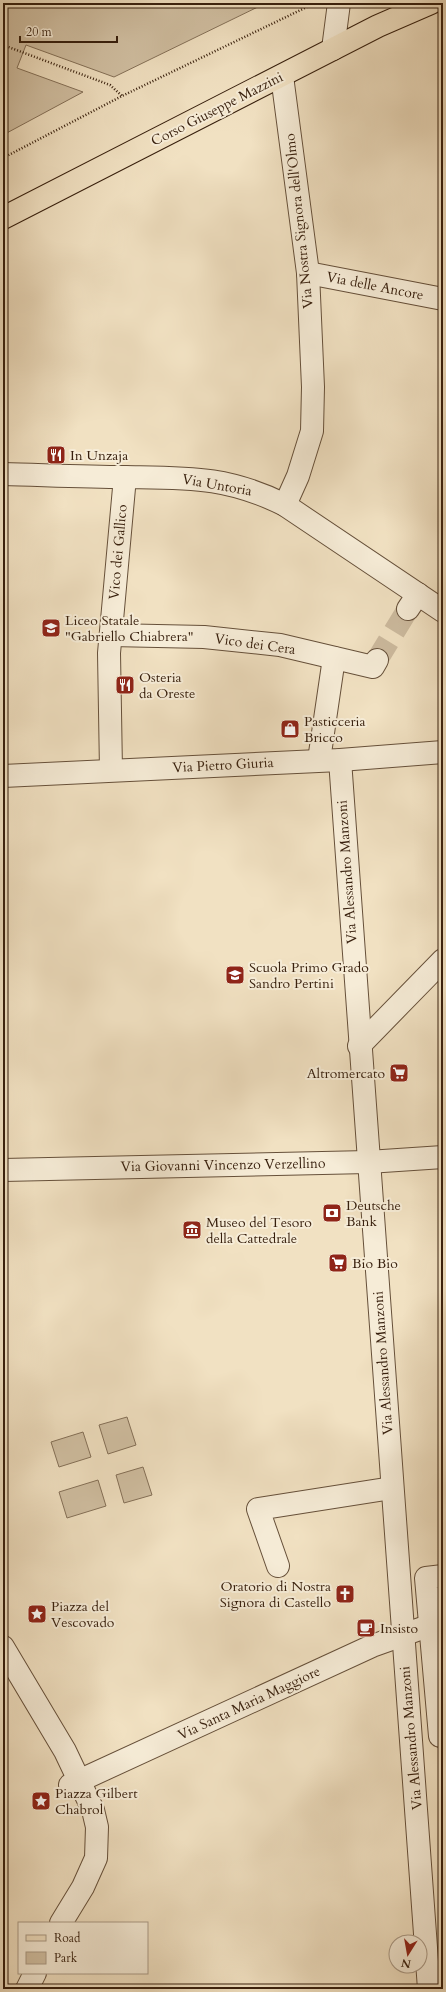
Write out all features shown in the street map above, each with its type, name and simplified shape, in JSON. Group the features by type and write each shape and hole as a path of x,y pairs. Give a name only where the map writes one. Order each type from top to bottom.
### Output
{"main road":[{"name":"Corso Giuseppe Mazzini","path":"3,218 378,26 430,3"}],"street":[{"path":"333,50 339,3"},
{"name":"Via Nostra Signora dell'Olmo","path":"282,76 308,273 313,387 312,431 298,476 285,505"},
{"name":"Via delle Ancore","path":"308,273 443,299"},
{"name":"Via Untoria","path":"3,474 179,477 220,482 259,492 285,505 413,601 443,611"},
{"name":"Vico dei Gallico","path":"111,770 109,653 125,477"},
{"name":"Vico dei Cera","path":"111,635 204,637 280,645 334,658 375,664"},
{"name":"Via Alessandro Manzoni","path":"334,658 330,760 359,1046 402,1635 414,1760 429,1989"},
{"name":"Via Pietro Giuria","path":"3,776 330,760 443,752"},
{"path":"359,1046 443,960"},
{"name":"Via Giovanni Vincenzo Verzellino","path":"3,1170 368,1162 443,1157"},
{"path":"278,1566 258,1509 392,1488"},
{"path":"443,1576 426,1578 440,1736 443,1736"},
{"name":"Via Santa Maria Maggiore","path":"74,1783 372,1646 431,1625"},
{"path":"3,1647 65,1752 74,1783 93,1810 97,1827 96,1858 83,1887 62,1922"},
{"path":"27,1989 34,1974"}],"path":[{"path":"3,158 122,96 315,3"},
{"path":"3,45 110,85 122,96"}],"green space":[{"path":"3,3 266,3 114,77 26,45 17,68 83,92 3,135"},
{"path":"127,1417 136,1445 108,1454 99,1425"},
{"path":"83,1432 91,1457 59,1467 51,1442"},
{"path":"143,1467 152,1495 124,1503 116,1475"},
{"path":"98,1480 106,1506 67,1518 59,1492"}],"tunnel":[{"path":"377,660 408,609"}],"place":[{"name":"In Unzaja","path":"56,455"},
{"name":"Liceo Statale \"Gabriello Chiabrera\"","path":"51,628"},
{"name":"Osteria da Oreste","path":"125,685"},
{"name":"Pasticceria Bricco","path":"290,729"},
{"name":"Scuola Primo Grado Sandro Pertini","path":"235,975"},
{"name":"Altromercato","path":"399,1073"},
{"name":"Deutsche Bank","path":"332,1213"},
{"name":"Museo del Tesoro della Cattedrale","path":"192,1230"},
{"name":"Bio Bio","path":"338,1263"},
{"name":"Oratorio di Nostra Signora di Castello","path":"345,1594"},
{"name":"Piazza del Vescovado","path":"37,1614"},
{"name":"Insisto","path":"366,1628"},
{"name":"Piazza Gilbert Chabrol","path":"41,1801"}]}
